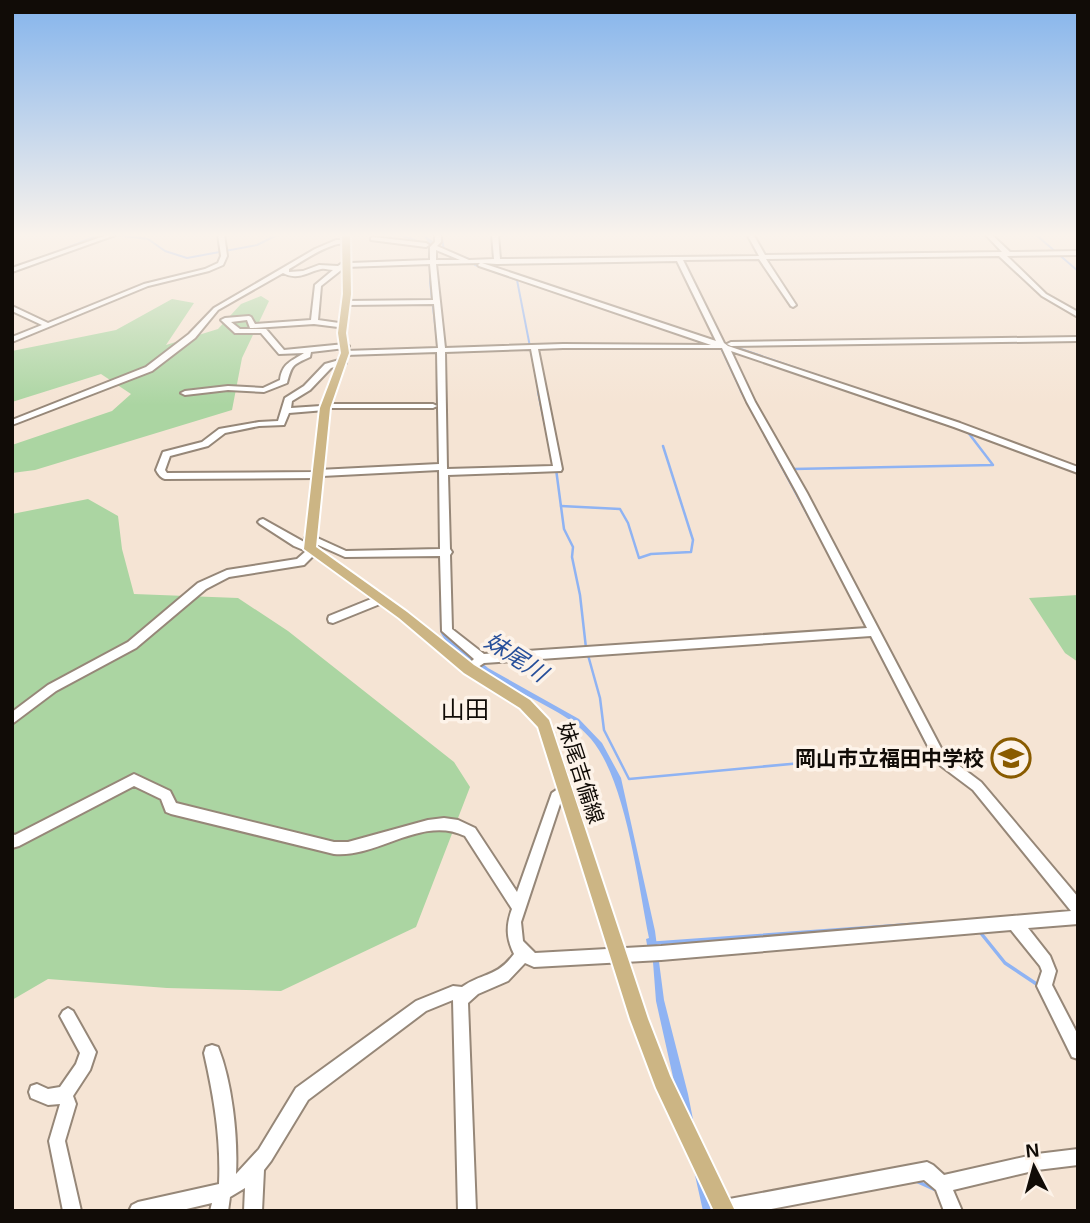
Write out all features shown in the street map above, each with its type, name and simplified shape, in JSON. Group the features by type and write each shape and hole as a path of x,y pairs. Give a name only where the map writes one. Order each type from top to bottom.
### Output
{"main road":[{"path":"311,546 325,407 342,355 345,291"},
{"name":"妹尾吉備線","path":"311,546 381,599 476,663 521,701 541,720 548,731 639,1019 663,1081 725,1210"}],"street":[{"path":"12,340 131,291"},
{"path":"12,424 149,369 185,342 216,309 246,291"},
{"path":"314,323 317,291"},
{"path":"432,291 439,350 447,631 476,663 587,651 871,633"},
{"path":"560,291 957,425 1078,470"},
{"path":"695,291 871,633 937,752 945,762 977,786 1078,908"},
{"path":"784,291 793,304"},
{"path":"1040,291 1078,316"},
{"path":"346,303 433,302"},
{"path":"12,308 48,325"},
{"path":"280,324 282,312"},
{"path":"343,326 314,323 253,326 249,318 225,320 239,331 263,331 282,352 342,355 532,347 1078,339"},
{"path":"342,355 307,388 288,400 281,423 222,431 205,444 166,454 161,474 200,477 441,469 556,469 532,347"},
{"path":"185,393 228,388 264,390 285,381 285,370 307,352 342,355"},
{"path":"286,411 325,407 433,406"},
{"path":"263,522 276,527 299,545 345,554 444,552"},
{"path":"12,719 46,692 132,645 202,586 227,574 300,562 311,546"},
{"path":"333,619 381,599"},
{"path":"13,842 134,780 166,795 171,808 320,846 345,849 424,827 452,823 462,825 470,832 518,906"},
{"path":"565,790 556,797 518,906 514,933 522,955 534,960 653,953 1078,917"},
{"path":"1014,923 1045,961 1049,971 1044,986 1078,1051"},
{"path":"467,1211 460,1002 469,990 501,978 522,955"},
{"path":"138,1211 225,1190 255,1170 302,1094 421,1006 453,993 463,995"},
{"path":"68,1016 88,1052 83,1070 71,1083 65,1095 68,1104 57,1140 72,1211"},
{"path":"212,1053 227,1117 230,1147 225,1190 219,1211"},
{"path":"37,1092 48,1097 65,1095"},
{"path":"942,1184 1037,1161 1078,1157"},
{"path":"253,1211 255,1170"},
{"path":"725,1210 926,1171 942,1184 953,1211"}],"green space":[{"path":"261,296 269,301 242,358 232,410 35,470 12,473 12,445 112,411 131,394 101,374 12,402 12,351 116,330 172,299 194,303 166,345 218,329 241,304"},
{"path":"88,499 118,516 122,549 134,594 238,598 288,631 454,762 470,787 416,927 281,991 167,988 48,979 12,1000 12,514"},
{"path":"1078,595 1078,662 1065,653 1029,598"}],"water":[{"name":"妹尾川","path":"430,291 433,291 439,337 446,631 488,668 579,719 602,743 621,778 655,931 664,1000 688,1094 711,1211 703,1211 656,1001 653,962 650,962 646,939 649,938 629,834 622,806 603,757 591,739 574,723 485,672 449,644 440,631 436,341"}],"waterway":[{"path":"519,291 539,393"},
{"path":"781,291 785,297"},
{"path":"658,322 716,341"},
{"path":"736,346 1030,342"},
{"path":"732,346 870,393"},
{"path":"721,348 742,392"},
{"path":"538,391 545,425"},
{"path":"865,391 911,407"},
{"path":"742,392 818,534"},
{"path":"793,469 993,465 967,431"},
{"path":"561,506 620,509 628,523 639,558 651,554 691,552 693,540 663,446"},
{"path":"556,469 564,529 573,547 572,557 580,595 586,648 600,698 604,730 629,779 930,751"},
{"path":"841,578 930,751"},
{"path":"930,751 950,773"},
{"path":"656,943 973,920"},
{"path":"980,932 1005,963 1038,985"},
{"path":"916,1181 938,1191"}],"place":[{"name":"岡山市立福田中学校","path":"1011,758"}],"district":[{"name":"山田","path":"465,709"}]}
